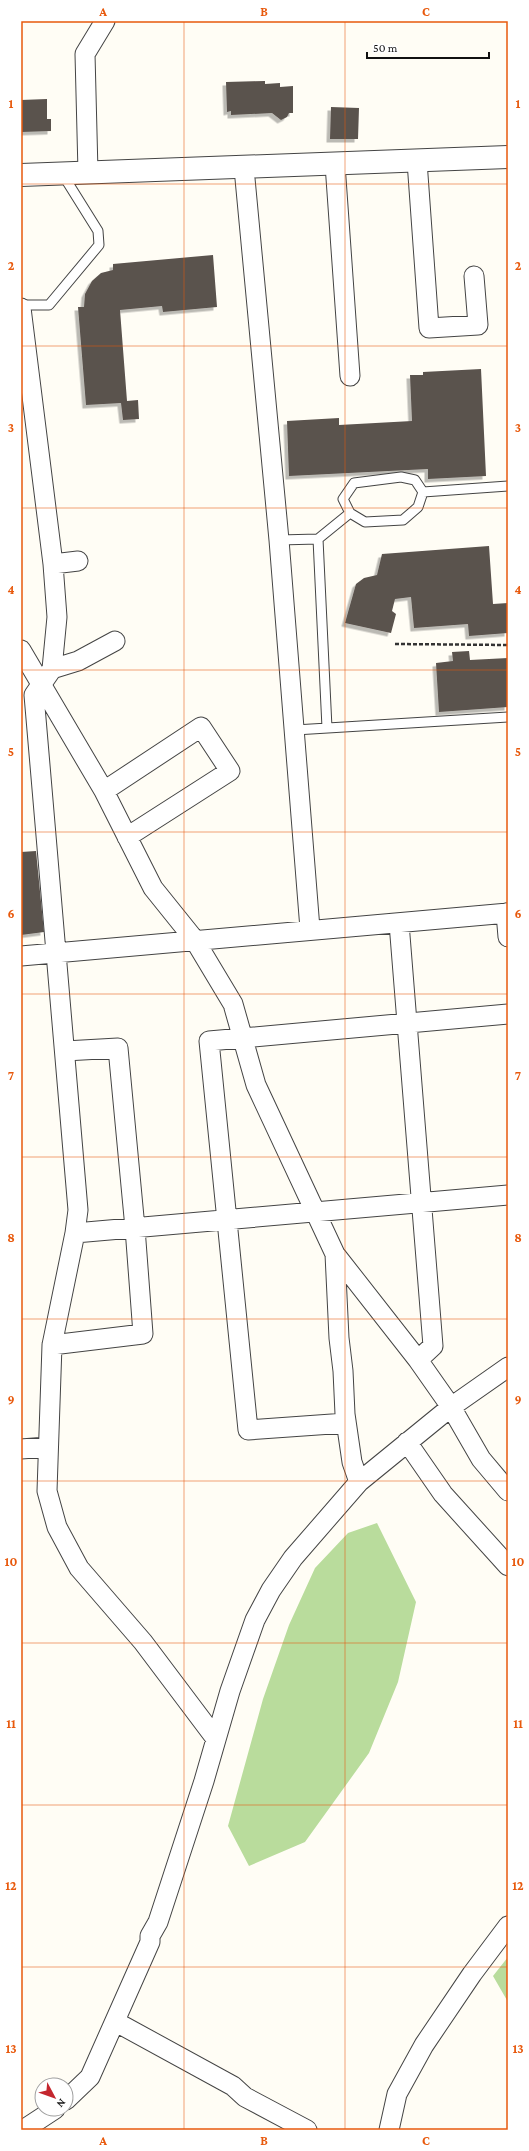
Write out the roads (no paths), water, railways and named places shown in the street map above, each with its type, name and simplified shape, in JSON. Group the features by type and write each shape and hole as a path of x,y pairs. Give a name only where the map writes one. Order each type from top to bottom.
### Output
{"street":[{"path":"88,172 85,54 105,21"},
{"path":"21,175 244,168 508,157"},
{"path":"417,161 429,328 478,324 474,276"},
{"path":"335,164 350,376"},
{"path":"244,168 280,540 310,929"},
{"path":"21,308 53,564 57,617 52,669 34,695 78,1210 75,1233 52,1345 47,1447 47,1491 57,1527 79,1568 143,1642 216,1739"},
{"path":"53,564 78,562"},
{"path":"52,669 78,661 115,641"},
{"path":"21,650 104,792 153,888 194,939 233,1004 244,1038 256,1085 336,1254 418,1360 451,1408 481,1459 508,1491"},
{"path":"104,792 201,727 230,771 127,837"},
{"path":"21,956 194,939 507,913 508,937"},
{"path":"399,923 433,1346 418,1360"},
{"path":"346,1423 248,1430 209,1041 508,1014"},
{"path":"52,1345 142,1334 135,1228 118,1048 65,1051"},
{"path":"75,1233 317,1213 508,1195"},
{"path":"336,1254 339,1338 343,1371 346,1423 352,1462 359,1482"},
{"path":"74,2092 90,2077 116,2022 150,1942 150,1936 158,1922 230,1691 255,1620 271,1590 293,1558 359,1482 451,1408 508,1367"},
{"path":"407,1442 443,1494 508,1566"},
{"path":"21,1449 47,1447"},
{"path":"389,2130 397,2094 424,2045 472,1974 508,1926"},
{"path":"116,2022 233,2086 245,2097 308,2130"},
{"path":"23,2130 43,2117"}],"lane":[{"path":"21,305 48,306 99,245 98,231 62,174"},
{"path":"401,477 415,480 423,492 418,507 403,520 366,522 350,513 344,499 354,483 401,477"},
{"path":"423,492 508,486"},
{"path":"280,540 318,539 350,513"},
{"path":"318,539 327,728"},
{"path":"295,730 508,717"}]}
